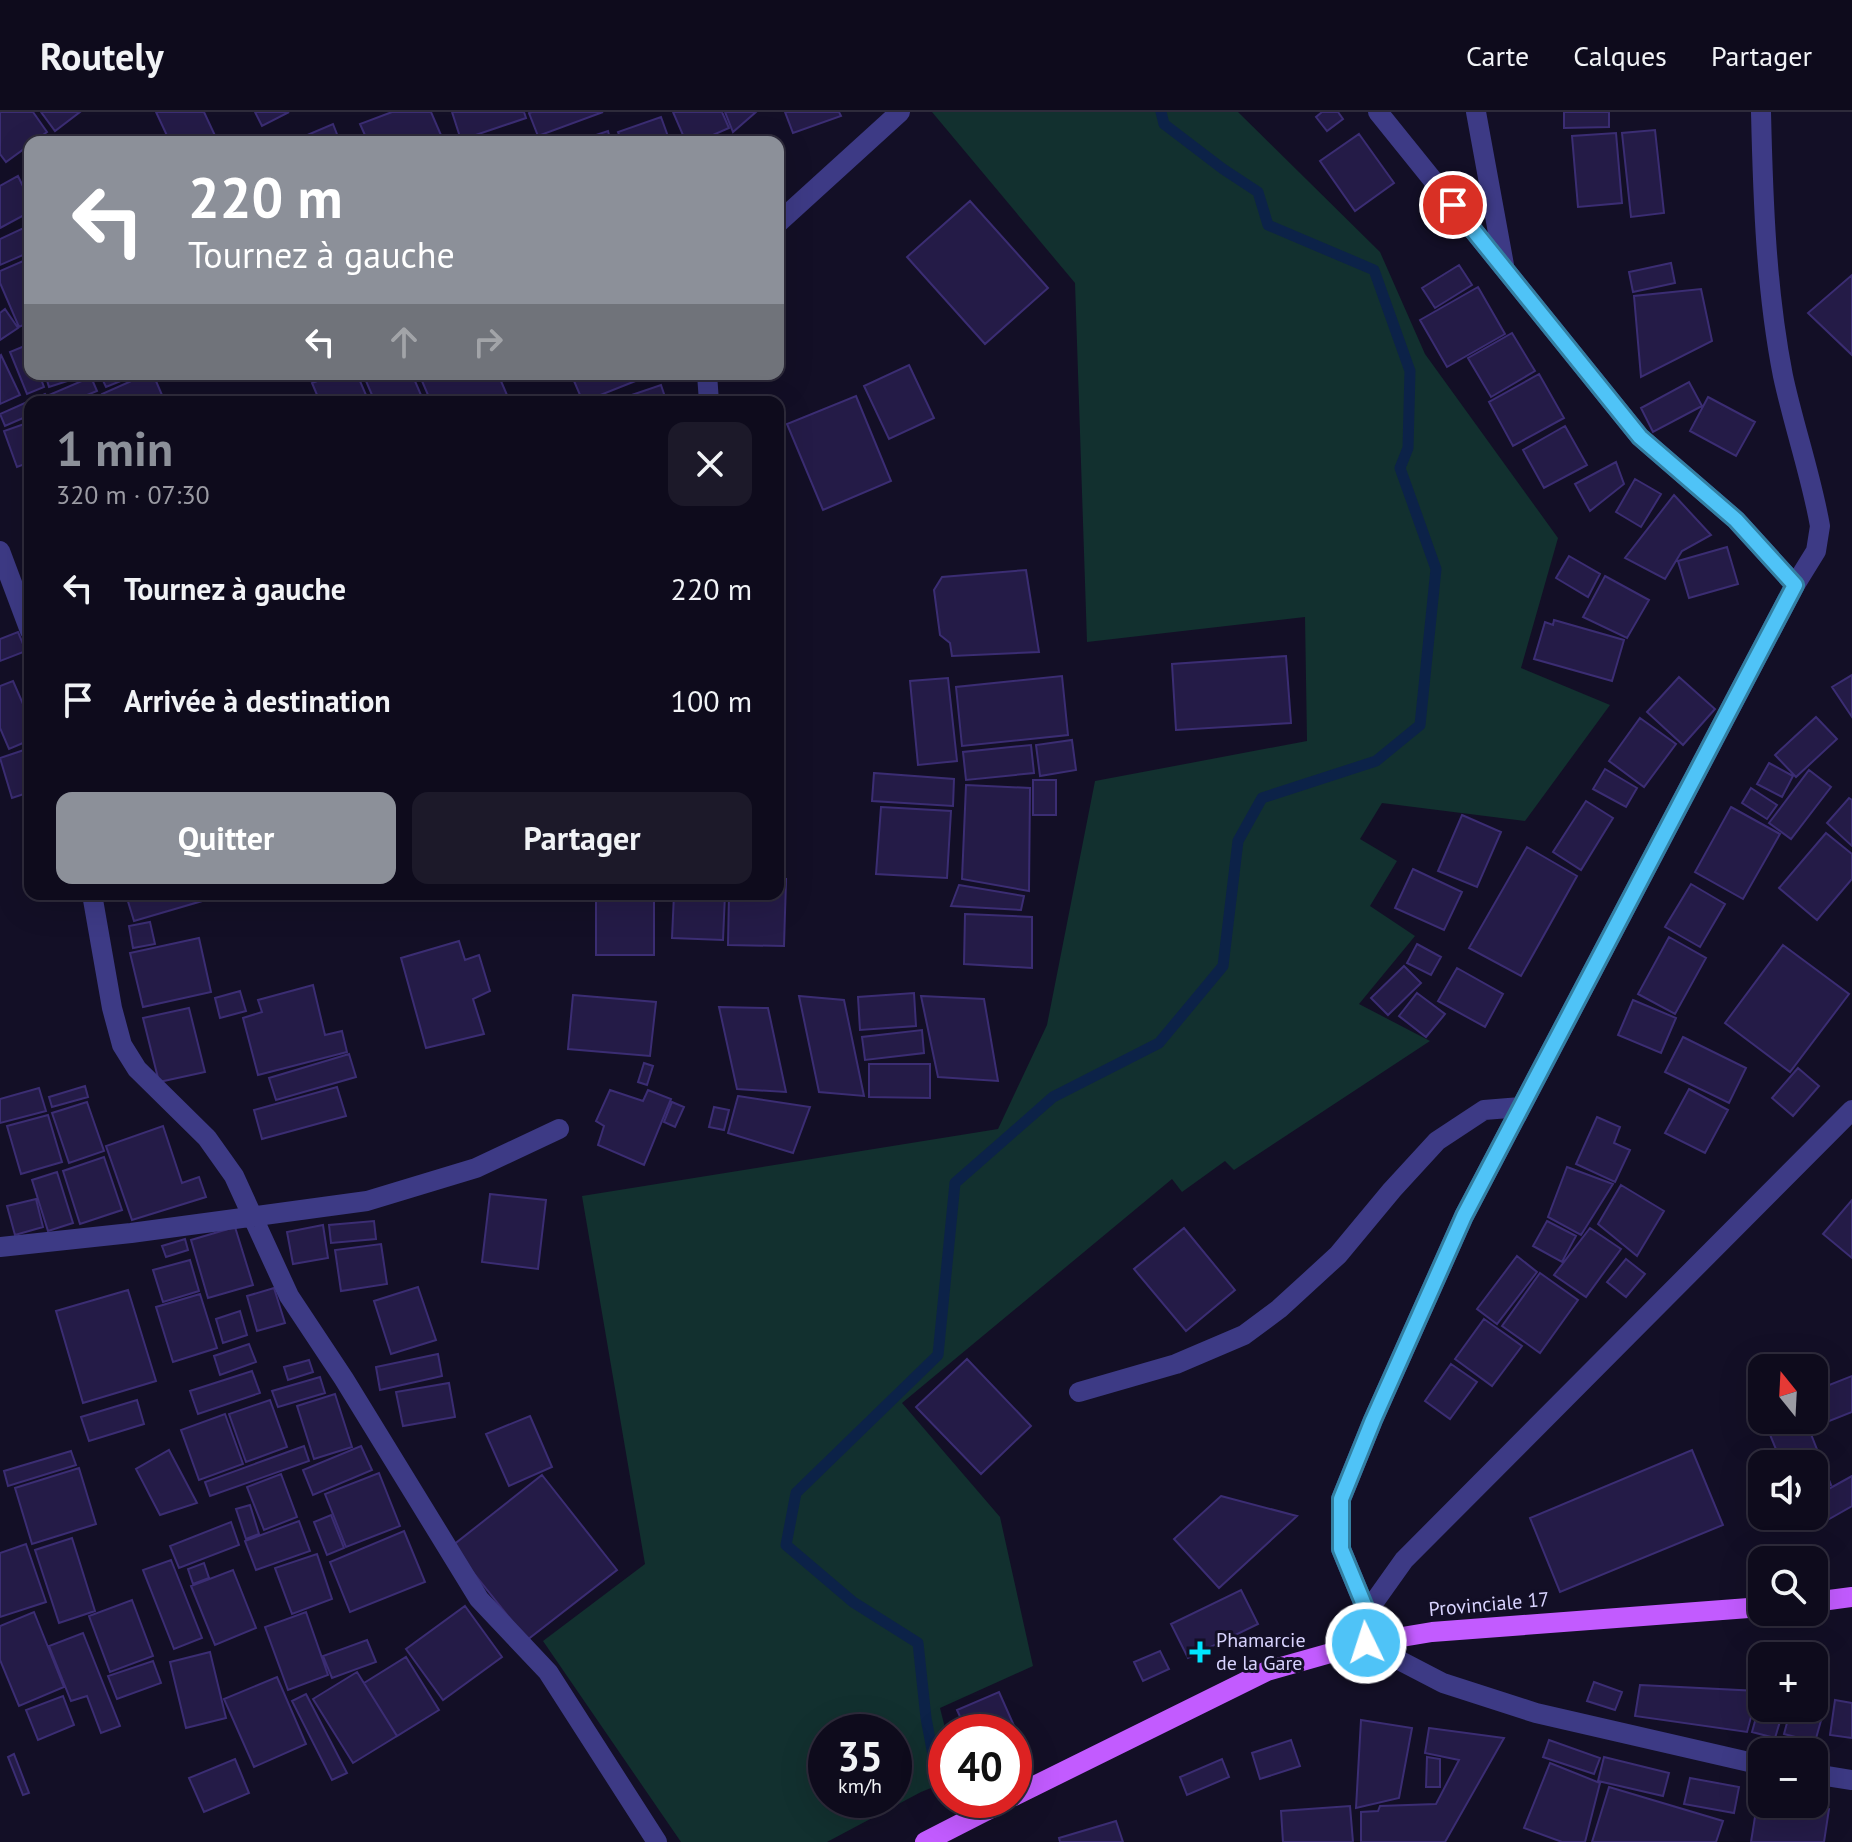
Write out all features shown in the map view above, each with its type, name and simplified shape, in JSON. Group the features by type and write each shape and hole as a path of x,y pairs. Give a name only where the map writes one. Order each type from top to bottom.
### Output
{"main road":[{"path":"1828,1600 1852,1597"},
{"name":"Provinciale 17","path":"1032,1787 1267,1671 1366,1643 1432,1632 1748,1608"},
{"path":"925,1842 972,1818"}],"street":[{"path":"784,218 900,112"},
{"path":"1378,112 1640,437 1736,520 1795,585"},
{"path":"1476,112 1505,271"},
{"path":"1748,1762 1536,1713 1443,1683 1366,1643 1367,1612 1341,1549 1341,1499 1464,1216 1795,585 1816,551 1820,526 1783,376 1771,284 1762,173 1761,112"},
{"path":"0,551 24,615"},
{"path":"93,900 112,1008 122,1045 137,1069 207,1138 234,1176 289,1296 344,1379 479,1599 548,1672 657,1842"},
{"path":"1079,1392 1176,1364 1244,1335 1279,1309 1338,1255 1437,1141 1484,1110 1521,1107"},
{"path":"1367,1612 1404,1560 1852,1110"},
{"path":"0,1247 131,1233 367,1201 476,1168 559,1129"},
{"path":"1828,1776 1852,1780"}],"green space":[{"path":"932,112 1238,112 1380,252 1425,354 1558,538 1521,668 1610,705 1525,821 1382,803 1360,839 1397,861 1370,906 1415,936 1359,1004 1430,1041 1234,1170 1225,1161 1182,1192 1172,1179 902,1403 1000,1517 1033,1666 940,1708 942,1714 928,1714 928,1789 912,1797 912,1714 808,1714 808,1818 872,1818 827,1842 681,1842 543,1641 645,1564 582,1196 998,1129 1047,1025 1095,781 1307,741 1305,617 1087,642 1075,283"}],"building":[{"path":"0,112 33,112 47,132 42,136 24,136 24,149 6,162 0,154"},
{"path":"41,112 80,112 55,131"},
{"path":"156,112 204,112 215,136 167,136"},
{"path":"255,112 289,112 262,126"},
{"path":"392,112 431,112 441,136 365,136 360,124"},
{"path":"452,112 524,112 526,118 473,136 460,136"},
{"path":"603,112 538,136 529,113"},
{"path":"673,112 722,112 729,128 711,136 683,136"},
{"path":"725,112 756,112 733,132"},
{"path":"785,112 839,112 841,116 793,133"},
{"path":"1322,112 1338,112 1343,119 1327,131 1316,117"},
{"path":"1564,112 1609,112 1609,127 1564,128"},
{"path":"661,117 668,136 620,136 618,132"},
{"path":"333,124 338,136 305,136"},
{"path":"1655,130 1664,213 1631,217 1622,133"},
{"path":"608,131 609,136 593,136"},
{"path":"1616,133 1622,203 1578,207 1572,136"},
{"path":"1359,134 1394,183 1355,211 1320,161"},
{"path":"18,176 24,188 24,215 0,228 0,186"},
{"path":"970,201 1048,288 985,344 907,257"},
{"path":"24,228 24,255 0,265 0,239"},
{"path":"24,261 24,325 19,327 0,283 0,271"},
{"path":"1671,263 1675,283 1633,292 1629,272"},
{"path":"1459,265 1472,285 1435,308 1422,288"},
{"path":"1852,275 1852,355 1808,313"},
{"path":"1478,287 1505,334 1447,367 1420,320"},
{"path":"1701,289 1712,341 1641,377 1634,296"},
{"path":"5,309 18,328 0,340 0,313"},
{"path":"1512,333 1535,371 1491,397 1468,358"},
{"path":"24,346 24,380 41,380 44,387 27,394 10,352"},
{"path":"0,356 20,395 0,404"},
{"path":"909,365 934,418 889,439 864,386"},
{"path":"1539,374 1564,418 1513,446 1489,402"},
{"path":"47,380 71,380 49,387"},
{"path":"84,380 92,380 97,391 85,396 49,395"},
{"path":"103,380 123,380 106,387"},
{"path":"134,380 156,380 162,395 103,396"},
{"path":"320,380 360,380 366,396 317,396 312,383"},
{"path":"366,380 415,380 421,396 372,396"},
{"path":"422,380 501,380 507,396 428,396"},
{"path":"574,380 638,380 598,396 580,396"},
{"path":"1689,382 1702,406 1653,432 1641,408"},
{"path":"661,385 665,396 629,396"},
{"path":"856,396 891,481 823,510 787,424"},
{"path":"1708,397 1755,422 1736,456 1690,431"},
{"path":"24,403 24,418 5,426 0,414"},
{"path":"24,424 24,464 17,467 4,431"},
{"path":"1565,426 1587,465 1544,488 1523,450"},
{"path":"1616,462 1624,484 1590,511 1575,484"},
{"path":"1635,479 1661,494 1641,527 1616,512"},
{"path":"1674,495 1711,535 1682,551 1665,579 1625,558"},
{"path":"1727,547 1738,584 1689,598 1678,561"},
{"path":"1569,556 1600,574 1588,597 1556,578"},
{"path":"1026,570 1039,652 952,656 950,643 940,635 934,590 942,577"},
{"path":"1605,576 1649,600 1627,638 1583,617"},
{"path":"1554,620 1624,640 1612,681 1534,659 1545,622 1553,625"},
{"path":"18,632 24,652 0,661 0,639"},
{"path":"1286,656 1291,723 1176,730 1172,664"},
{"path":"1852,675 1852,717 1832,687"},
{"path":"1062,676 1068,735 962,746 956,687"},
{"path":"1679,677 1715,709 1683,745 1647,712"},
{"path":"948,678 957,761 918,765 910,681"},
{"path":"13,681 24,706 24,743 9,749 0,728 0,686"},
{"path":"1816,717 1837,739 1796,777 1775,755"},
{"path":"1640,718 1676,744 1644,787 1609,761"},
{"path":"1072,740 1076,770 1040,776 1036,745"},
{"path":"1031,745 1034,773 966,780 963,752"},
{"path":"24,750 24,794 12,798 0,758"},
{"path":"1769,763 1793,776 1782,797 1757,784"},
{"path":"1605,769 1637,788 1626,807 1593,789"},
{"path":"1809,770 1831,787 1791,839 1769,823"},
{"path":"874,773 954,779 953,806 872,801"},
{"path":"1033,780 1056,780 1056,815 1033,815"},
{"path":"966,785 1030,788 1029,891 962,879"},
{"path":"1751,788 1777,805 1767,819 1742,803"},
{"path":"1849,798 1852,800 1852,846 1827,823"},
{"path":"1586,801 1613,818 1581,870 1553,852"},
{"path":"881,807 951,811 947,878 876,874"},
{"path":"1731,807 1780,834 1743,899 1695,872"},
{"path":"1462,815 1501,832 1477,887 1438,871"},
{"path":"1826,833 1852,854 1852,879 1817,920 1779,888"},
{"path":"1527,847 1577,876 1521,976 1469,948"},
{"path":"1413,869 1462,892 1444,930 1395,908"},
{"path":"786,879 784,946 728,945 729,900 784,900"},
{"path":"1691,884 1725,904 1700,947 1665,927"},
{"path":"959,885 1024,896 1021,910 951,906"},
{"path":"128,900 206,900 134,921"},
{"path":"596,900 654,900 654,955 596,955"},
{"path":"674,900 725,900 723,940 672,938"},
{"path":"965,914 1032,917 1032,968 964,964"},
{"path":"150,922 155,944 133,948 129,926"},
{"path":"1669,937 1706,958 1675,1014 1638,994"},
{"path":"199,938 211,992 143,1007 130,953"},
{"path":"459,941 465,960 479,955 490,991 473,999 484,1034 426,1048 401,958"},
{"path":"1417,944 1441,957 1431,975 1407,963"},
{"path":"1783,945 1849,994 1790,1072 1725,1023"},
{"path":"1404,966 1421,983 1388,1015 1371,998"},
{"path":"1457,968 1503,994 1485,1027 1438,1001"},
{"path":"313,985 325,1035 342,1031 347,1052 258,1075 243,1018 262,1012 258,1000"},
{"path":"240,991 246,1011 220,1018 215,998"},
{"path":"914,993 916,1026 860,1030 858,997"},
{"path":"1417,993 1445,1014 1426,1037 1399,1016"},
{"path":"573,995 656,1002 650,1056 568,1049"},
{"path":"799,996 844,1000 864,1096 819,1092"},
{"path":"921,996 984,999 998,1081 938,1077"},
{"path":"1633,1000 1676,1018 1661,1053 1618,1035"},
{"path":"719,1007 768,1008 786,1092 737,1089"},
{"path":"189,1008 205,1072 159,1082 143,1018"},
{"path":"922,1030 924,1053 865,1060 862,1037"},
{"path":"1683,1037 1746,1068 1729,1103 1665,1072"},
{"path":"349,1054 356,1077 276,1100 269,1078"},
{"path":"644,1063 653,1066 647,1085 638,1082"},
{"path":"869,1064 930,1064 930,1098 869,1097"},
{"path":"1798,1068 1819,1086 1793,1116 1772,1098"},
{"path":"85,1086 88,1097 52,1107 49,1097"},
{"path":"337,1087 346,1116 262,1139 254,1110"},
{"path":"39,1088 46,1111 0,1123 0,1099"},
{"path":"1689,1089 1728,1110 1705,1153 1665,1133"},
{"path":"610,1090 643,1101 648,1090 671,1099 644,1165 598,1145 604,1126 596,1121"},
{"path":"738,1096 810,1107 793,1153 728,1133"},
{"path":"87,1102 104,1151 69,1163 52,1113"},
{"path":"672,1102 684,1107 675,1127 664,1122"},
{"path":"714,1107 729,1110 724,1130 709,1127"},
{"path":"48,1115 62,1162 21,1174 7,1126"},
{"path":"1597,1117 1620,1127 1614,1143 1630,1150 1615,1182 1576,1164"},
{"path":"163,1126 182,1183 199,1177 206,1197 132,1220 106,1146"},
{"path":"104,1157 122,1210 80,1224 63,1171"},
{"path":"1567,1167 1613,1184 1581,1235 1548,1217"},
{"path":"57,1172 73,1223 48,1231 32,1180"},
{"path":"1621,1185 1664,1211 1637,1256 1598,1224"},
{"path":"490,1194 546,1200 538,1269 482,1262"},
{"path":"36,1199 43,1227 15,1235 7,1206"},
{"path":"1852,1200 1852,1258 1823,1234"},
{"path":"374,1221 376,1239 331,1243 329,1225"},
{"path":"1547,1221 1576,1236 1562,1262 1533,1246"},
{"path":"323,1225 328,1258 293,1264 287,1232"},
{"path":"235,1227 253,1285 208,1298 191,1240"},
{"path":"1184,1228 1235,1290 1186,1331 1134,1269"},
{"path":"1590,1228 1621,1249 1586,1297 1554,1275"},
{"path":"185,1239 188,1250 166,1257 162,1246"},
{"path":"381,1244 387,1284 341,1291 335,1250"},
{"path":"1517,1256 1537,1272 1497,1324 1477,1309"},
{"path":"1626,1259 1645,1274 1626,1297 1607,1282"},
{"path":"190,1260 199,1291 163,1302 153,1270"},
{"path":"1540,1273 1578,1300 1540,1353 1502,1326"},
{"path":"418,1287 436,1340 391,1354 374,1301"},
{"path":"274,1288 285,1323 257,1331 247,1296"},
{"path":"128,1290 156,1381 83,1403 56,1311"},
{"path":"200,1294 217,1348 173,1362 156,1307"},
{"path":"240,1311 247,1335 223,1343 216,1319"},
{"path":"1484,1319 1522,1346 1492,1386 1455,1359"},
{"path":"249,1344 256,1362 220,1375 214,1356"},
{"path":"438,1354 442,1376 380,1390 376,1367"},
{"path":"967,1359 1031,1426 981,1474 916,1407"},
{"path":"309,1360 313,1372 288,1380 284,1367"},
{"path":"1451,1364 1477,1382 1450,1419 1425,1401"},
{"path":"252,1371 260,1393 198,1414 190,1391"},
{"path":"1852,1376 1852,1412 1828,1421 1828,1385"},
{"path":"320,1377 325,1393 278,1407 272,1391"},
{"path":"449,1383 455,1417 403,1426 396,1392"},
{"path":"335,1394 352,1447 314,1459 297,1406"},
{"path":"137,1400 144,1424 89,1441 81,1417"},
{"path":"270,1400 287,1447 246,1462 229,1414"},
{"path":"225,1414 243,1464 199,1480 181,1430"},
{"path":"530,1416 552,1467 509,1486 486,1434"},
{"path":"1770,1434 1811,1434 1817,1450 1776,1450"},
{"path":"304,1446 309,1461 210,1496 205,1482"},
{"path":"361,1446 372,1470 313,1495 303,1470"},
{"path":"169,1450 197,1503 160,1515 136,1469"},
{"path":"1692,1450 1723,1525 1560,1592 1530,1518"},
{"path":"71,1451 76,1465 8,1486 4,1471"},
{"path":"79,1468 96,1524 32,1544 15,1488"},
{"path":"379,1473 400,1526 346,1547 325,1494"},
{"path":"281,1474 297,1517 264,1530 247,1487"},
{"path":"542,1475 617,1570 527,1640 452,1546"},
{"path":"1852,1476 1852,1506 1828,1520 1828,1489"},
{"path":"1221,1496 1297,1516 1219,1588 1174,1539"},
{"path":"250,1505 259,1534 246,1539 236,1509"},
{"path":"331,1515 344,1548 327,1555 314,1522"},
{"path":"299,1521 310,1551 256,1570 245,1541"},
{"path":"231,1522 239,1545 179,1568 170,1546"},
{"path":"404,1531 425,1582 350,1612 330,1562"},
{"path":"72,1538 95,1611 59,1623 35,1550"},
{"path":"26,1544 46,1602 0,1617 0,1553"},
{"path":"317,1554 332,1599 292,1614 275,1568"},
{"path":"171,1560 202,1638 174,1649 143,1570"},
{"path":"204,1563 209,1578 193,1584 188,1569"},
{"path":"233,1570 256,1628 215,1645 191,1586"},
{"path":"1241,1590 1258,1624 1188,1658 1171,1624"},
{"path":"132,1600 153,1656 110,1672 89,1616"},
{"path":"465,1606 502,1657 443,1700 406,1649"},
{"path":"34,1612 64,1687 19,1706 0,1660 0,1626"},
{"path":"306,1612 328,1675 288,1690 265,1627"},
{"path":"83,1633 120,1726 101,1733 87,1696 71,1701 49,1646"},
{"path":"367,1640 376,1662 332,1678 323,1656"},
{"path":"1160,1651 1169,1669 1143,1681 1134,1662"},
{"path":"210,1652 226,1718 186,1728 170,1662"},
{"path":"406,1657 439,1710 397,1736 364,1683"},
{"path":"153,1661 161,1683 117,1699 108,1676"},
{"path":"357,1672 397,1736 353,1763 313,1699"},
{"path":"277,1677 306,1744 254,1767 224,1699"},
{"path":"1594,1682 1622,1692 1615,1710 1587,1701"},
{"path":"1640,1685 1748,1690 1750,1722 1747,1732 1635,1716"},
{"path":"999,1692 1009,1714 959,1714 957,1710"},
{"path":"306,1694 347,1773 332,1780 292,1701"},
{"path":"63,1696 74,1725 38,1740 26,1710"},
{"path":"1835,1700 1852,1703 1852,1738 1830,1735"},
{"path":"1361,1720 1412,1728 1399,1798 1356,1808"},
{"path":"1755,1722 1780,1722 1775,1738 1752,1732"},
{"path":"1787,1722 1821,1722 1816,1738 1784,1734"},
{"path":"1429,1728 1504,1738 1445,1842 1361,1842 1361,1812 1378,1811 1380,1806 1436,1804 1459,1760 1425,1753"},
{"path":"1291,1740 1300,1766 1260,1779 1252,1753"},
{"path":"1549,1740 1600,1758 1594,1774 1543,1757"},
{"path":"14,1754 29,1793 23,1795 8,1757"},
{"path":"1427,1757 1440,1759 1440,1787 1426,1787"},
{"path":"1604,1757 1669,1773 1663,1796 1598,1781"},
{"path":"235,1759 249,1793 204,1812 189,1778"},
{"path":"1222,1759 1229,1777 1187,1795 1180,1777"},
{"path":"1550,1763 1600,1783 1585,1842 1562,1842 1524,1828"},
{"path":"1690,1778 1739,1787 1734,1813 1684,1804"},
{"path":"1609,1787 1723,1821 1716,1842 1592,1842"},
{"path":"1350,1806 1353,1842 1283,1842 1281,1811"},
{"path":"1755,1818 1828,1818 1824,1842 1751,1842"},
{"path":"1116,1821 1123,1842 1060,1842 1059,1838"}],"waterway":[{"path":"928,1729 918,1643 853,1602 786,1545 796,1493 938,1355 955,1183 1053,1097 1159,1043 1223,966 1238,841 1262,798 1376,761 1420,725 1436,569 1400,468 1408,448 1410,371 1374,270 1268,225 1258,192 1164,124 1161,112"}],"place":[{"name":"Phamarcie de la Gare","path":"1200,1652"}],"route":[{"path":"1366,1643 1367,1612 1341,1549 1341,1499 1373,1420 1464,1216 1795,585 1736,520 1640,437 1453,205"}]}
